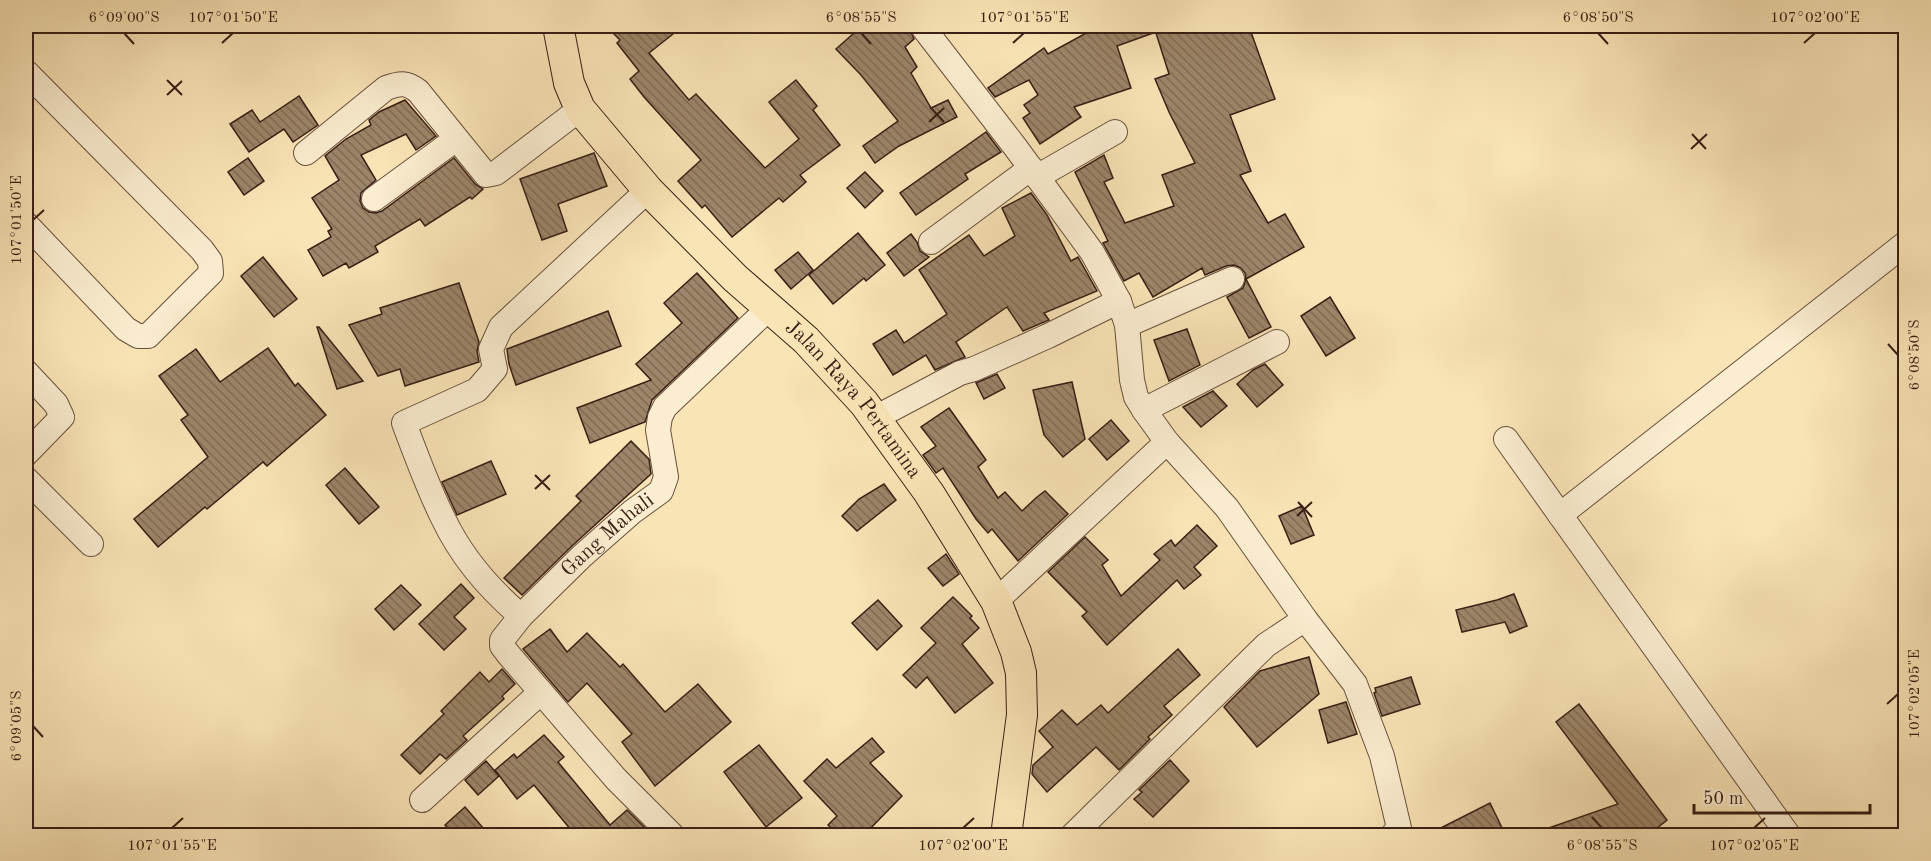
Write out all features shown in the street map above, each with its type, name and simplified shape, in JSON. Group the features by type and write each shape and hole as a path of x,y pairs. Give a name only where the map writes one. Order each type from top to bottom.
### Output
{"main road":[{"name":"Jalan Raya Pertamina","path":"558,26 568,83 580,109 648,190 735,278 806,340 864,403 929,493 996,601 1016,652 1021,673 1022,715 1006,836"}],"street":[{"path":"932,29 1092,252 1119,301 1127,325 1132,380 1136,397 1144,410 1167,442 1227,508 1305,619 1355,684 1382,756 1397,817 1399,828 1392,836"},
{"path":"26,72 202,250 210,261 211,273 148,336 138,336 126,329 26,224"},
{"path":"306,153 387,88 401,83 409,84 418,91 486,175 496,173 580,109"},
{"path":"931,242 1034,172 1115,132"},
{"path":"374,199 456,139"},
{"path":"521,616 496,595 463,552 448,527 404,423 477,390 495,369 491,349 501,327 648,190"},
{"path":"1560,515 1905,243"},
{"path":"1127,325 1232,279"},
{"path":"875,418 960,373 1018,350 1119,301"},
{"name":"Gang Mahali","path":"541,692 502,646 502,640 521,616 582,556 660,491 666,477 658,430 660,417 665,407 769,308"},
{"path":"1144,410 1277,342"},
{"path":"26,372 56,404 62,417 26,454"},
{"path":"1506,439 1790,836"},
{"path":"996,601 1167,442"},
{"path":"26,479 91,544"},
{"path":"1072,836 1266,645 1305,619"},
{"path":"422,800 541,692 616,779 673,836"}],"building":[{"path":"606,26 683,26 649,53 689,100 696,94 765,168 799,139 769,102 796,80 817,106 813,110 840,145 800,175 806,182 783,202 779,198 732,237 705,205 702,208 678,181 701,160 630,79 639,71 617,43 620,40"},
{"path":"862,26 908,26 914,39 905,47 917,67 911,73 931,108 948,100 957,117 899,146 875,163 863,146 898,121 861,75 836,49"},
{"path":"1099,26 1166,26 1167,28 1117,46 1131,88 1074,107 1081,117 1040,144 1023,118 1030,113 1024,105 1038,95 1029,80 995,97 988,88 1044,48 1048,54"},
{"path":"1181,26 1247,26 1251,32 1275,99 1230,115 1251,171 1240,175 1268,223 1285,214 1304,247 1246,279 1241,268 1234,265 1205,275 1202,268 1153,297 1139,273 1124,281 1103,243 1108,241 1075,172 1104,155 1113,178 1104,182 1125,223 1174,206 1162,175 1195,163 1155,79 1169,74 1156,33"},
{"path":"299,96 318,125 293,142 284,129 249,152 230,124 252,110 260,122"},
{"path":"405,100 436,136 416,150 406,134 361,155 376,180 361,193 360,201 363,208 369,212 382,211 454,158 475,184 483,189 472,199 470,197 425,226 420,219 375,246 378,252 349,268 346,263 323,276 308,250 331,237 328,231 332,229 312,198 339,180 325,156 346,139 371,125 369,120 379,112"},
{"path":"986,132 1001,152 965,174 968,179 916,215 900,193"},
{"path":"594,153 607,186 558,204 567,231 542,240 520,179"},
{"path":"248,158 264,181 244,195 228,172"},
{"path":"865,172 883,191 865,208 847,188"},
{"path":"1031,193 1047,215 1071,261 1078,257 1097,291 1044,313 1049,320 1023,331 1007,307 956,342 965,357 935,370 926,355 893,375 873,344 896,330 904,343 947,314 919,270 969,235 984,256 1015,236 1002,208"},
{"path":"858,233 885,265 866,281 864,278 833,304 809,275"},
{"path":"911,234 920,251 929,257 904,276 887,253"},
{"path":"798,252 813,270 791,289 775,270"},
{"path":"263,257 297,299 274,317 241,276"},
{"path":"697,273 738,318 652,400 645,422 590,443 577,408 651,380 636,364 682,323 664,303"},
{"path":"1246,279 1271,327 1249,338 1227,297 1243,288"},
{"path":"459,283 479,342 477,351 479,362 405,386 400,369 378,376 349,325 382,314 380,308"},
{"path":"1330,297 1355,338 1326,356 1301,316"},
{"path":"608,311 621,346 516,385 507,349"},
{"path":"317,327 319,327 363,381 337,389"},
{"path":"1187,329 1200,365 1169,381 1154,340"},
{"path":"268,348 295,386 298,383 326,415 267,466 263,462 158,547 134,519 208,457 181,420 188,415 159,376 196,349 220,382"},
{"path":"1265,364 1283,385 1257,407 1237,384 1253,370"},
{"path":"997,374 1005,388 984,399 976,383"},
{"path":"1072,382 1085,439 1063,457 1044,435 1033,390"},
{"path":"1213,391 1227,406 1201,427 1183,407"},
{"path":"949,408 986,460 978,467 998,498 1005,492 1022,511 1045,491 1068,514 1018,561 992,529 988,533 976,519 943,468 936,473 923,455 936,446 921,427"},
{"path":"1111,420 1129,441 1107,460 1089,439"},
{"path":"631,441 649,459 651,474 522,595 504,578 581,501 576,496"},
{"path":"491,461 506,494 457,515 442,482"},
{"path":"345,468 379,507 359,524 326,485"},
{"path":"884,484 896,500 857,531 842,516 859,499"},
{"path":"1302,506 1314,535 1291,544 1279,516"},
{"path":"1197,525 1217,546 1194,567 1201,575 1184,589 1177,580 1107,645 1082,616 1087,612 1048,572 1085,537 1108,560 1102,565 1121,596 1160,560 1154,554 1171,540 1175,546"},
{"path":"946,554 959,574 943,586 928,568"},
{"path":"461,584 474,598 454,617 466,629 444,650 419,624"},
{"path":"401,585 421,605 394,630 375,609"},
{"path":"1514,594 1527,626 1510,633 1505,622 1462,632 1456,610"},
{"path":"953,597 972,616 970,618 979,628 962,644 993,683 955,713 927,677 916,688 903,675 936,643 921,628"},
{"path":"878,600 902,626 877,650 852,623"},
{"path":"550,629 567,652 587,633 620,667 623,664 665,712 698,684 731,722 655,786 622,742 632,734 587,683 568,702 523,649"},
{"path":"1178,649 1200,675 1164,706 1172,715 1148,737 1150,739 1119,770 1096,747 1047,792 1032,774 1033,765 1053,747 1039,731 1062,710 1077,725 1101,705 1108,713"},
{"path":"1309,657 1319,694 1257,747 1224,707 1260,671"},
{"path":"502,669 515,684 502,696 504,699 463,736 467,740 446,759 440,754 420,774 401,755 444,714 441,711 480,672 489,682"},
{"path":"1411,677 1420,704 1382,716 1374,693 1375,688"},
{"path":"1346,702 1357,734 1328,743 1319,710"},
{"path":"1579,704 1667,820 1647,836 1537,836 1537,832 1618,804 1556,722"},
{"path":"544,735 564,757 558,762 610,825 627,810 645,828 633,836 576,836 534,785 517,799 495,770 514,754 517,758"},
{"path":"872,738 884,752 870,763 902,796 863,836 840,836 828,825 837,816 804,781 827,759 836,768"},
{"path":"759,745 802,798 766,827 724,772"},
{"path":"1170,760 1189,781 1153,817 1134,799 1142,792 1139,790"},
{"path":"486,761 499,776 478,795 465,780"},
{"path":"1490,803 1506,836 1425,836"},
{"path":"465,807 490,836 455,836 445,825"}]}
